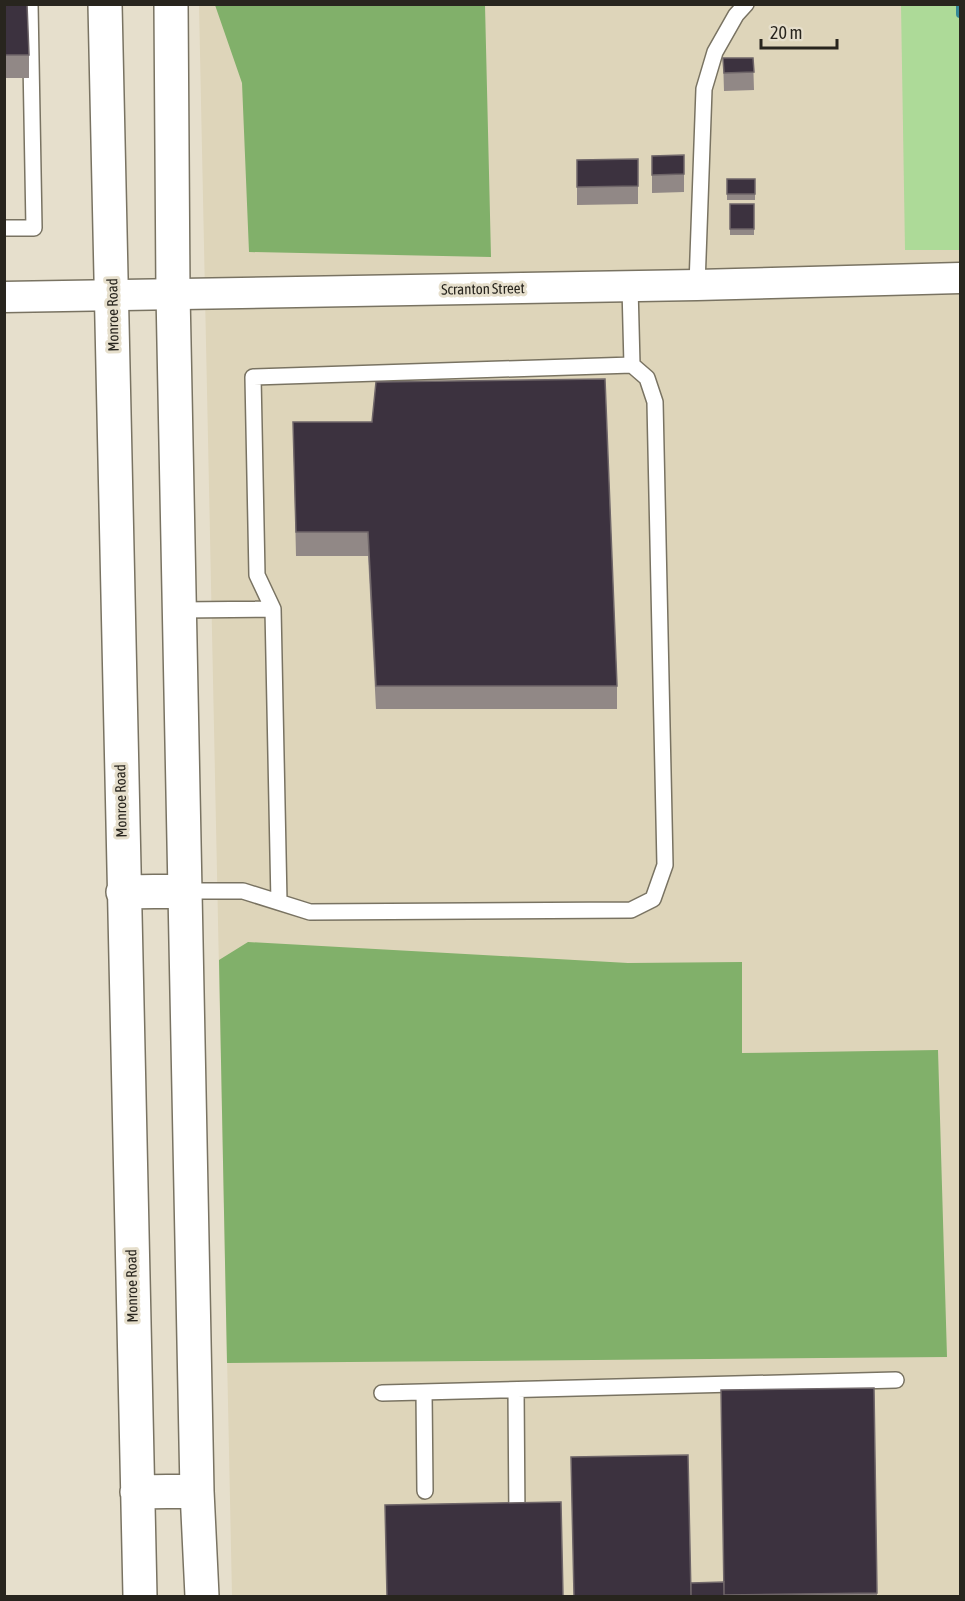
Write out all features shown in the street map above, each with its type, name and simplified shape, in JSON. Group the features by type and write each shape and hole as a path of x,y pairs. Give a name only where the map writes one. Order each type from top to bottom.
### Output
{"main road":[{"name":"Monroe Road","path":"105,4 140,1596"},
{"path":"171,4 173,293 181,610 196,1491 202,1596"},
{"path":"123,892 185,891"},
{"path":"137,1492 196,1491"}],"street":[{"name":"Scranton Street","path":"4,297 630,287 960,278"}],"lane":[{"path":"4,228 34,228 30,4"},
{"path":"697,285 705,89 715,52 735,15 746,4"},
{"path":"630,287 632,365"},
{"path":"185,891 243,891 310,912 631,910 653,899 665,865 655,402 647,378 632,365 254,377 258,575 273,609 279,902"},
{"path":"181,610 273,609"},
{"path":"382,1393 896,1380"},
{"path":"516,1390 517,1521"},
{"path":"424,1392 425,1491"}],"shaded area":[{"path":"199,5 960,5 960,1596 232,1596"}],"green space":[{"path":"215,5 485,5 491,257 249,252 242,83"},
{"path":"901,5 960,5 960,250 905,250"},
{"path":"248,942 628,963 742,962 742,1053 938,1050 947,1357 227,1363 219,960"}],"building":[{"path":"27,4 29,55 4,55 4,5"},
{"path":"723,58 753,58 754,72 724,73"},
{"path":"684,155 684,174 652,175 652,156"},
{"path":"638,159 638,186 577,187 577,160"},
{"path":"727,179 755,179 755,194 727,194"},
{"path":"730,204 754,204 754,229 730,229"},
{"path":"605,379 617,686 376,686 368,532 296,532 293,422 372,422 376,382"},
{"path":"874,1388 877,1593 724,1595 721,1390"},
{"path":"688,1455 691,1596 574,1596 571,1457"},
{"path":"561,1502 563,1596 387,1596 385,1505"},
{"path":"724,1582 724,1596 691,1596 691,1583"}],"waterway":[{"path":"960,4 960,14"}]}
